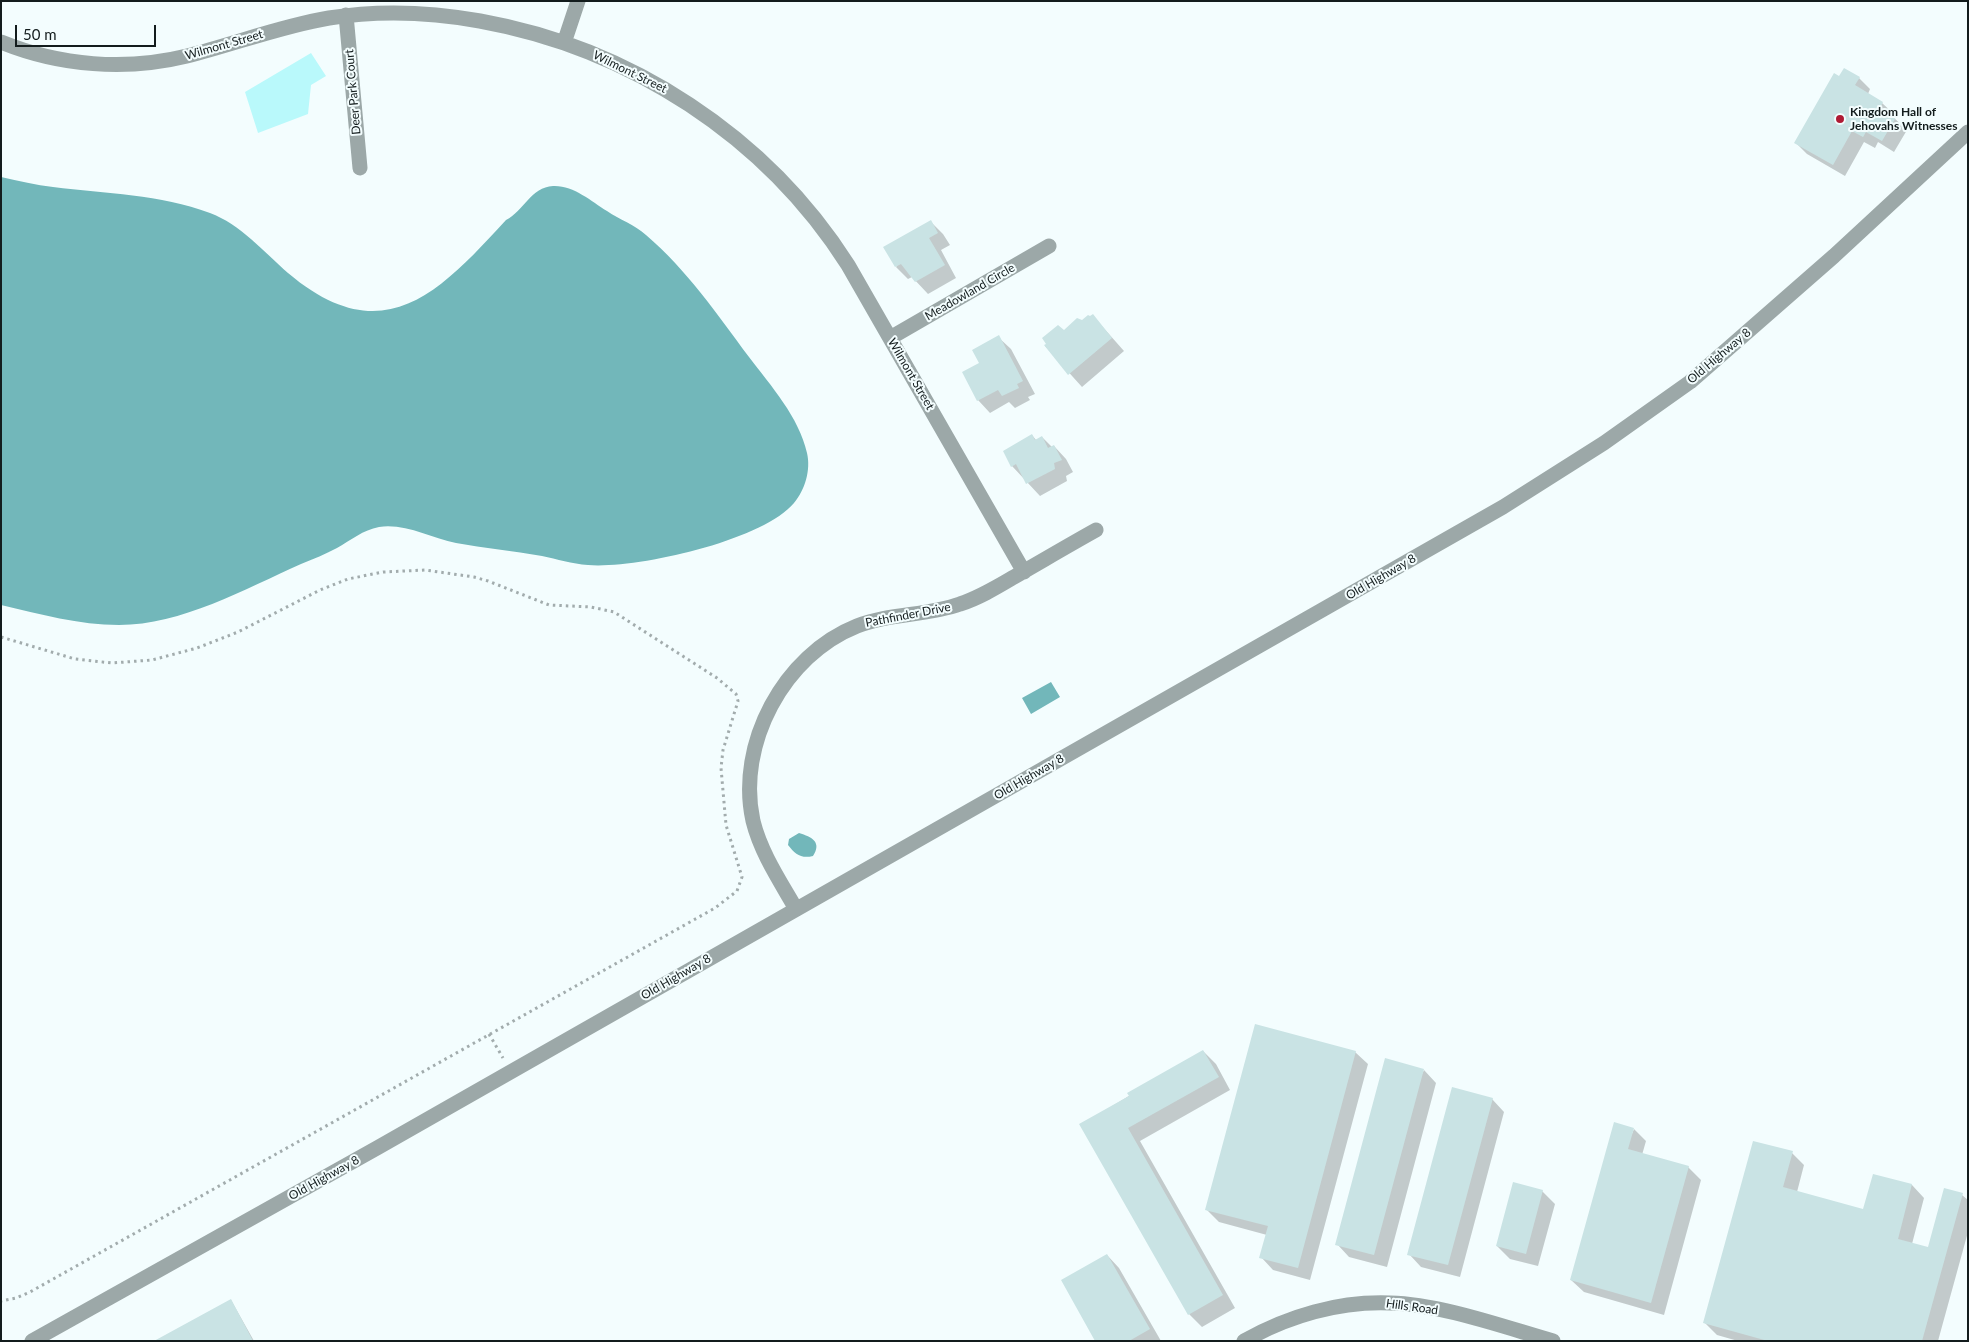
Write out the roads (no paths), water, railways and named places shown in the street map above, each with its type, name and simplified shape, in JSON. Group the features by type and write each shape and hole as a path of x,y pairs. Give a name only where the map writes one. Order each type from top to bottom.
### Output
{"street":[{"path":"564,42 578,1"},
{"name":"Wilmont Street","path":"1,42 21,50 65,60 96,64 136,64 185,56 288,27 346,16 400,13 450,16 514,28 564,42 616,63 673,94 714,122 750,151 790,190 828,236 890,338 1024,572"},
{"name":"Deer Park Court","path":"346,16 360,168"},
{"name":"Old Highway 8","path":"32,1341 511,1072 1503,508 1604,443 1690,382 1744,336 1968,132"},
{"name":"Meadowland Circle","path":"890,338 1049,246"},
{"name":"Pathfinder Drive","path":"796,909 761,844 754,822 750,797 751,776 757,742 769,710 789,677 814,651 856,626 881,619 945,609 975,599 1096,530"},
{"name":"Hills Road","path":"1244,1341 1270,1327 1310,1313 1354,1305 1391,1303 1432,1309 1554,1341"}],"place":[{"name":"Kingdom Hall of Jehovahs Witnesses","path":"1840,119"}]}
